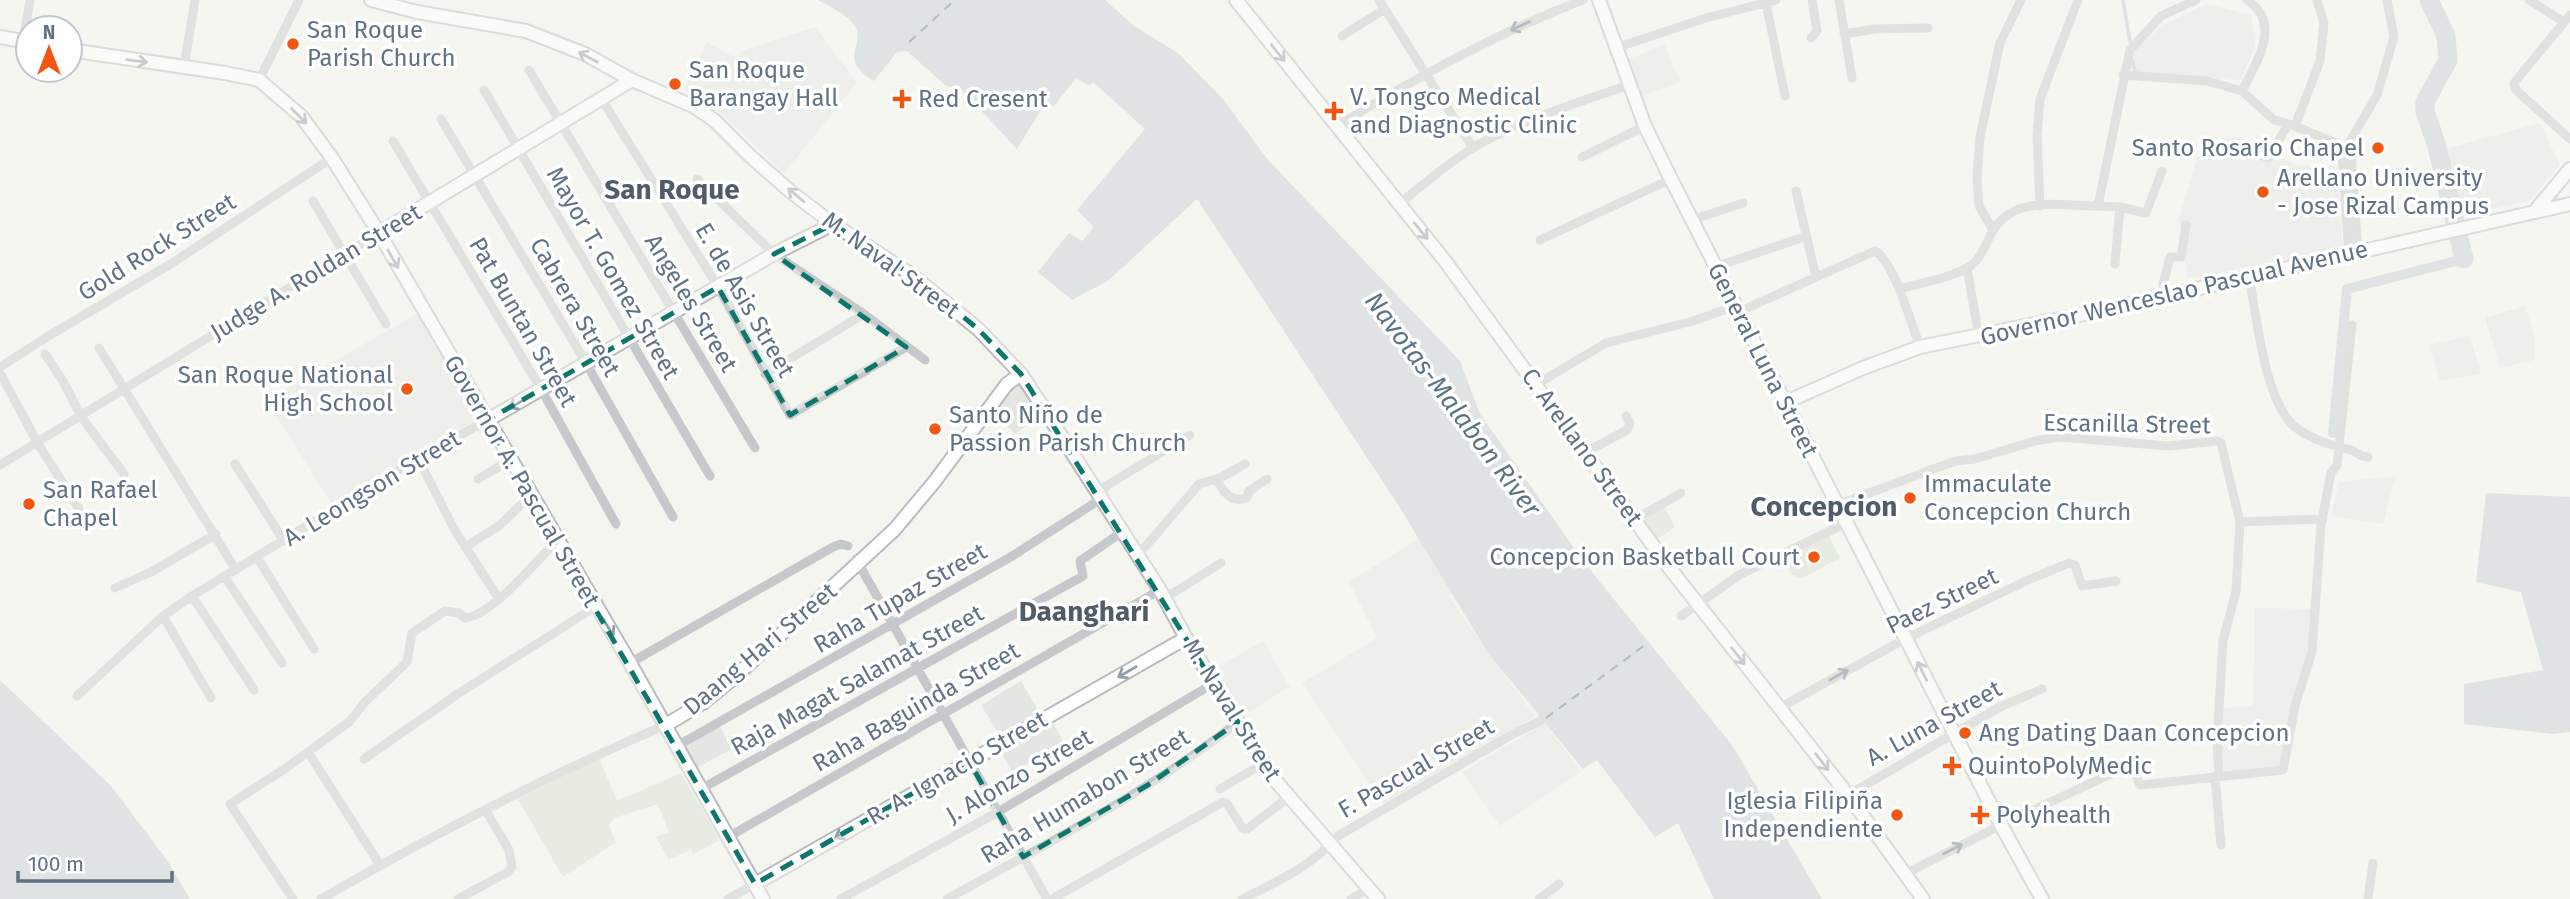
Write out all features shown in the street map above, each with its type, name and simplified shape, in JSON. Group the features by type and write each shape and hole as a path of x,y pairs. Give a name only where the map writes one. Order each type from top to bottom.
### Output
{"main road":[{"name":"M. Naval Street","path":"371,0 416,12 526,31 585,54 632,80 695,107 715,121 749,155 833,224 912,275 978,330 1021,374 1101,495 1264,763 1289,797 1378,899"},
{"name":"C. Arellano Street","path":"1236,0 1445,261 1634,520 1847,794 1923,899"},
{"name":"General Luna Street","path":"1599,0 1645,127 1905,639 2042,899"},
{"path":"84,52 259,80"},
{"name":"Governor A. Pascual Street","path":"259,80 301,116 332,158 379,233 486,421 666,725 763,899"},
{"name":"Judge A. Roldan Street","path":"379,233 632,80"},
{"path":"2535,211 2570,169"},
{"name":"Governor Wenceslao Pascual Avenue","path":"1784,403 1863,368 1920,347 1979,337 2570,204"},
{"name":"A. Leongson Street","path":"486,421 774,254 833,224"},
{"name":"Daang Hari Street","path":"666,725 704,702 737,675 857,561 895,529 935,481 1007,384 1021,374"},
{"name":"R. A. Ignacio Street","path":"755,884 1186,638"}],"street":[{"path":"184,67 195,0"},
{"path":"259,80 299,0"},
{"path":"1379,0 1473,148"},
{"path":"1337,127 1424,73 1542,16 1583,0"},
{"path":"1811,38 1817,31 1812,0"},
{"path":"1839,0 1852,78"},
{"path":"1993,230 1979,206 1980,137 2000,43 2021,0"},
{"path":"2040,206 2037,135 2040,99 2078,0"},
{"path":"2099,203 2130,50 2161,16 2196,0"},
{"path":"2242,91 2261,54 2266,36 2259,11 2247,0"},
{"path":"2260,155 2269,158 2291,125 2320,61 2324,23 2317,0"},
{"path":"2354,253 2342,155 2375,103 2394,37 2387,0"},
{"path":"2529,0 2567,19 2514,83 2516,90 2570,139"},
{"path":"1615,48 1706,18 1771,1 1785,96"},
{"path":"1342,36 1385,9"},
{"path":"1844,33 1875,29 1928,28"},
{"name":"Angeles Street","path":"528,70 755,449"},
{"path":"2123,75 2207,81 2242,91 2274,120 2347,148"},
{"path":"1399,204 1473,148 1547,115 1629,85"},
{"name":"Mayor T. Gomez Street","path":"484,90 710,476"},
{"name":"E. de Asis Street","path":"600,97 718,287 790,415 906,347"},
{"name":"Cabrera Street","path":"441,119 586,363 673,517"},
{"path":"1582,157 1645,127"},
{"name":"Pat Buntan Street","path":"393,141 541,389 616,524"},
{"name":"Gold Rock Street","path":"0,367 169,265 332,158"},
{"path":"1899,289 1967,268 1982,253 1993,230 2009,212 2022,206 2099,203 2146,213 2162,171"},
{"path":"697,179 774,254 864,314 925,360"},
{"path":"1540,240 1671,179"},
{"path":"1796,191 1816,277"},
{"path":"313,201 386,324"},
{"path":"1692,220 1743,204"},
{"path":"2115,264 2120,207"},
{"path":"2165,296 2163,284 2171,257 2181,257 2186,225"},
{"name":"Judge A. Roldan Street","path":"0,465 379,233"},
{"path":"1715,267 1807,236"},
{"path":"1537,384 1606,343 1737,309 1875,251 1882,255 1899,289 1920,347"},
{"path":"1967,268 1979,337"},
{"path":"2249,277 2272,391 2283,413 2297,429 2339,449 2347,449 2361,457 2368,457"},
{"path":"765,374 864,314"},
{"path":"1905,874 2001,825 2126,767 2133,769 2140,785 2283,770 2295,706 2312,653 2323,519 2331,473 2337,465 2352,324"},
{"path":"99,348 236,570"},
{"path":"45,355 63,381 80,416 124,474"},
{"path":"0,373 37,442 79,509"},
{"path":"1586,452 1627,430 1630,424 1626,416"},
{"name":"A. Leongson Street","path":"77,696 163,616 192,596 418,458 486,421"},
{"name":"Raha Tupaz Street","path":"677,747 1014,555 1096,502 1106,486 1190,435"},
{"name":"Escanilla Street","path":"1837,505 1955,461 1975,459 2035,441 2059,438 2169,446 2217,441 2221,443 2240,522"},
{"path":"418,458 465,547 499,599"},
{"path":"478,480 510,460"},
{"path":"235,464 284,541"},
{"path":"1136,553 1146,546 1199,484 1216,479 1245,464"},
{"path":"1216,479 1228,496 1237,500 1247,496 1249,491 1267,480"},
{"path":"1634,520 1681,493"},
{"path":"465,547 500,525 530,496"},
{"path":"2221,845 2217,743 2223,640 2236,592 2240,522 2323,519"},
{"path":"1681,616 1739,575 1846,523"},
{"name":"Raja Magat Salamat Street","path":"701,789 1083,576 1080,561 1122,532"},
{"path":"115,588 151,572 216,534"},
{"path":"293,899 230,804 349,722 365,702 407,662 412,633 445,611 468,618 499,599 557,540"},
{"path":"630,663 833,547 841,544 848,546"},
{"path":"257,557 314,649"},
{"path":"857,561 1047,899"},
{"name":"Raha Baguinda Street","path":"728,837 943,714 1221,563"},
{"name":"Paez Street","path":"1779,708 1905,639 2069,563 2075,565 2082,586 2116,581"},
{"path":"225,577 282,663"},
{"path":"192,596 254,691"},
{"path":"363,759 459,693 595,607"},
{"path":"163,616 211,698"},
{"name":"J. Alonzo Street","path":"841,899 998,812 1214,683"},
{"name":"A. Luna Street","path":"1847,794 2021,696 2042,690"},
{"name":"F. Pascual Street","path":"1242,899 1269,886 1324,852 1338,836 1513,734 1542,720"},
{"name":"Raha Humabon Street","path":"947,899 1148,785 1238,722"},
{"name":"Daang Hari Street","path":"321,899 380,865 592,757 666,725"},
{"path":"308,752 380,865"},
{"path":"1220,789 1264,763"},
{"path":"1052,899 1223,802 1227,803 1242,829 1247,829 1289,797"},
{"path":"458,899 508,872 512,867 509,850 486,811"},
{"path":"2368,899 2373,863"},
{"name":"R. A. Ignacio Street","path":"728,899 755,884"},
{"path":"1539,899 1559,884"},
{"path":"1351,899 1369,888"}],"highlighted area":[{"path":"833,224 912,275 978,329 1021,374 1238,722 1148,785 1023,857 969,761 755,884 486,421 718,287 790,415 906,347 774,254"}],"shaded area":[{"path":"2206,4 2251,15 2255,46 2241,80 2136,75 2131,69 2137,45 2170,22"},
{"path":"815,27 857,83 784,173 711,104 684,90 706,42 737,59 741,51"},
{"path":"1665,45 1680,82 1640,97 1626,60"},
{"path":"2540,123 2560,165 2529,201 2461,216 2445,149"},
{"name":"Arellano University - Jose Rizal Campus","path":"2240,137 2296,165 2337,167 2343,248 2188,279 2179,218 2197,159 2220,139"},
{"path":"2525,306 2534,334 2534,360 2500,368 2485,318"},
{"path":"420,312 481,417 331,503 266,400"},
{"path":"2470,336 2481,374 2440,381 2429,345"},
{"path":"1018,381 1042,414 1015,434 991,409"},
{"path":"2396,476 2383,524 2331,516 2339,482"},
{"path":"1664,506 1675,527 1656,540 1641,519"},
{"path":"1453,517 1473,585 1448,596 1535,717 1383,804 1302,683 1377,638 1349,582"},
{"name":"Concepcion Basketball Court","path":"1828,534 1840,558 1800,579 1792,575 1786,563 1788,556"},
{"path":"2255,608 2312,609 2310,652 2283,769 2221,773 2221,708 2253,706"},
{"path":"1263,641 1290,687 1243,715 1214,669"},
{"path":"1021,681 1040,713 1000,736 981,705"},
{"path":"1053,723 1064,743 1012,772 1001,752"},
{"path":"1545,723 1581,772 1500,826 1462,772"},
{"path":"720,726 732,749 691,771 679,748"},
{"path":"599,758 617,801 681,773 720,840 693,854 691,849 669,860 656,837 669,832 658,804 614,818 609,826 616,842 563,877 518,799"}],"water":[{"name":"Navotas-Malabon River","path":"818,0 1105,0 1134,26 1178,53 1223,99 1268,160 1460,361 1480,414 1583,561 1732,745 1822,899 1714,899 1678,823 1655,837 1597,760 1583,769 1488,653 1397,503 1197,199 1109,280 1072,300 1038,272 1069,233 1082,241 1094,227 1077,210 1145,129 1093,82 1089,86 1076,78 1055,105 1041,110 1017,149 961,89 946,86 907,51 897,52 874,81 863,73 854,58 858,39 854,25 842,14"},
{"path":"2486,493 2570,497 2570,732 2553,734 2464,724 2464,684 2543,670 2521,592 2476,582"},
{"path":"0,680 111,786 167,860 190,899 0,899"}],"waterway":[{"path":"2123,0 2130,42"},
{"path":"2429,0 2446,36 2448,60 2425,102 2425,112 2436,143 2464,259"},
{"path":"2132,59 2135,71"},
{"path":"2333,433 2347,289 2464,259"}],"ferry route":[{"path":"909,42 955,0"},
{"path":"1546,718 1649,642"}],"place":[{"name":"San Roque Parish Church","path":"293,44"},
{"name":"San Roque Barangay Hall","path":"675,84"},
{"name":"Red Cresent","path":"902,99"},
{"name":"V. Tongco Medical and Diagnostic Clinic","path":"1334,111"},
{"name":"Santo Rosario Chapel","path":"2378,148"},
{"name":"Arellano University - Jose Rizal Campus","path":"2263,192"},
{"name":"San Roque National High School","path":"407,389"},
{"name":"Santo Niño de Passion Parish Church","path":"935,429"},
{"name":"Immaculate Concepcion Church","path":"1910,498"},
{"name":"San Rafael Chapel","path":"29,504"},
{"name":"Concepcion Basketball Court","path":"1814,557"},
{"name":"Ang Dating Daan Concepcion","path":"1965,733"},
{"name":"QuintoPolyMedic","path":"1952,766"},
{"name":"Iglesia Filipiña Independiente","path":"1897,815"},
{"name":"Polyhealth","path":"1980,815"}],"district":[{"name":"San Roque","path":"672,189"},
{"name":"Concepcion","path":"1824,506"},
{"name":"Daanghari","path":"1084,611"}]}
